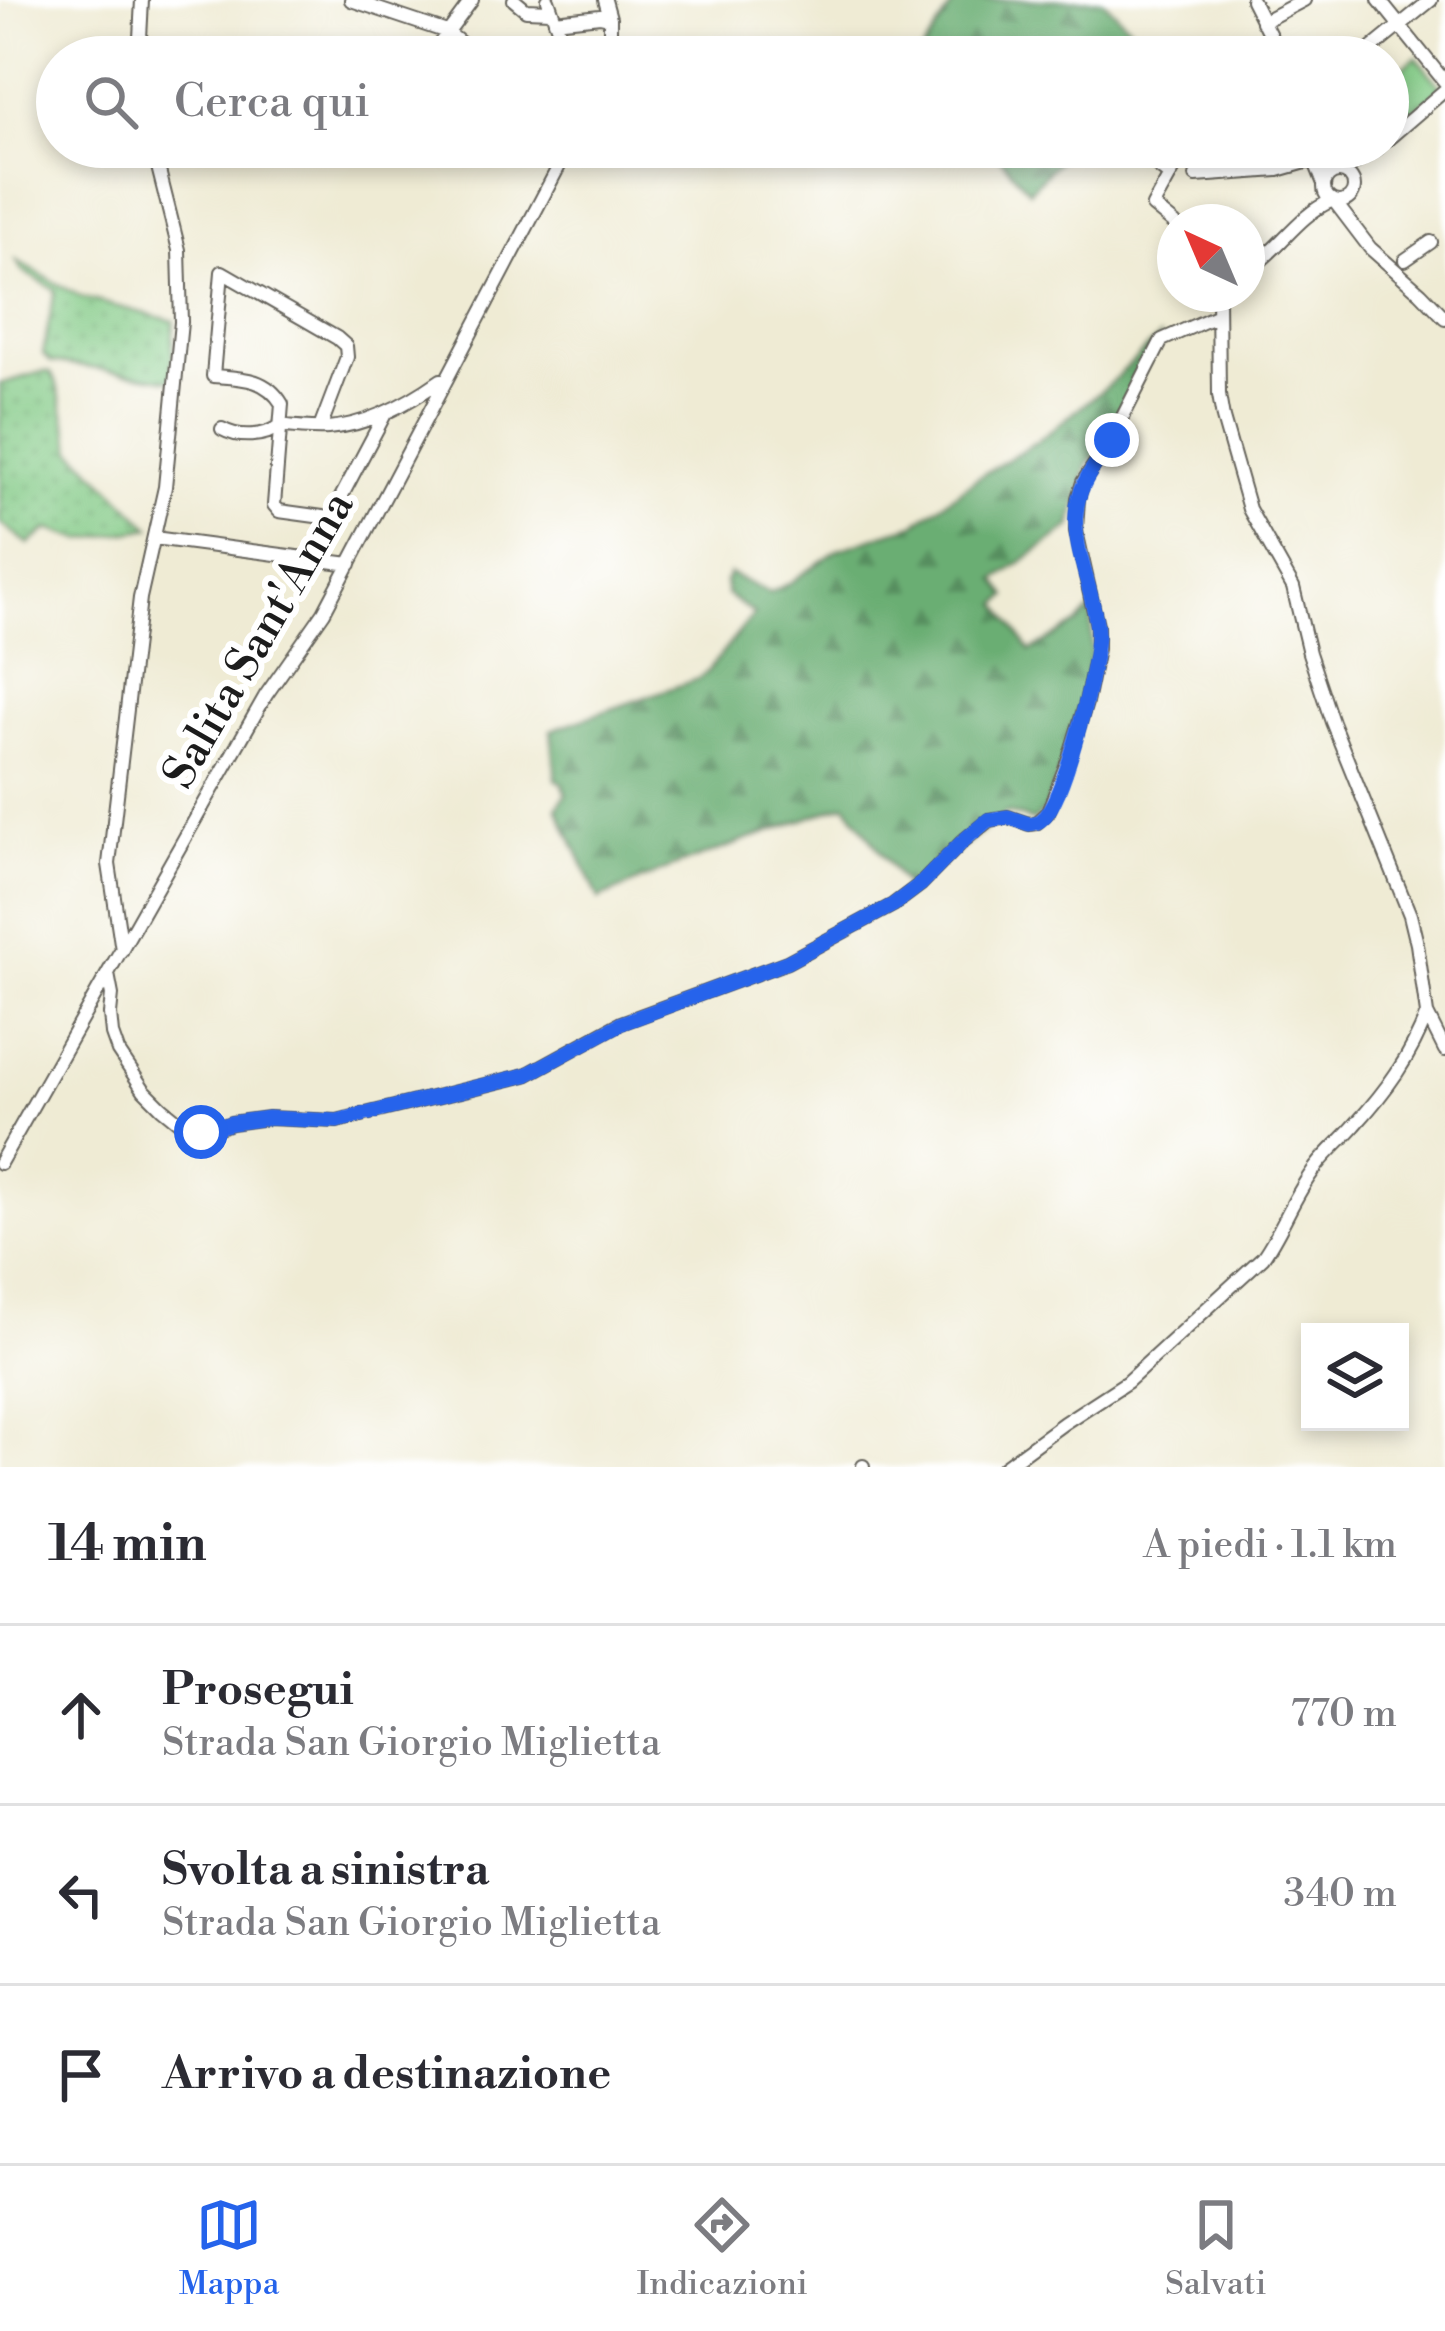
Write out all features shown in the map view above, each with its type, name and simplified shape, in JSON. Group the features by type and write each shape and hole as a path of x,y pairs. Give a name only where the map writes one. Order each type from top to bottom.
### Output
{"street":[{"path":"140,36 142,0"},
{"path":"351,0 452,36"},
{"path":"444,36 472,0"},
{"path":"514,0 526,10 610,18"},
{"path":"604,0 610,36"},
{"path":"1252,0 1270,36"},
{"path":"1262,22 1304,0"},
{"path":"1378,0 1408,36"},
{"path":"1387,36 1431,0"},
{"path":"1409,38 1445,86 1409,120"},
{"path":"122,950 109,864 140,598 165,487 182,285 174,226 159,168"},
{"name":"Salita Sant'Anna","path":"0,1163 266,694 313,629 350,564 558,168"},
{"path":"1159,168 1169,176"},
{"path":"1157,209 1153,206 1174,168"},
{"path":"1196,176 1282,168"},
{"path":"1317,168 1328,194 1362,239 1445,318"},
{"path":"1333,168 1353,188 1362,239"},
{"path":"1265,258 1328,194 1330,175 1346,168"},
{"path":"1328,194 1345,201 1365,168"},
{"path":"1406,260 1431,242"},
{"path":"320,428 347,357 346,346 222,272 213,376 259,381 282,404 274,506 278,511 330,518 385,414"},
{"path":"1216,312 1222,418 1249,509 1293,587 1332,722 1409,915 1427,1014 1445,1050"},
{"path":"108,974 112,1034 118,1051 144,1090 189,1130 268,1118 337,1121 526,1075 622,1023 787,962 893,905 988,820 1008,817 1036,824 1048,812 1068,761 1097,650 1076,531 1083,482 1112,440 1162,340 1216,316"},
{"path":"222,429 231,434 263,434 280,425 320,428 355,423 385,414 446,376"},
{"path":"154,538 350,564"},
{"path":"1004,1467 1127,1382 1263,1257 1317,1166 1395,1078 1427,1014"}],"green space":[{"path":"956,0 1103,0 1139,36 933,36"},
{"path":"1416,57 1442,88 1409,114 1409,63"},
{"path":"1009,168 1051,168 1029,191"},
{"path":"17,261 83,298 174,321 171,380 51,362 43,354 55,290 22,271"},
{"path":"1161,335 1108,439 1087,466 1071,527 996,580 1008,596 999,604 1030,651 1078,623 1091,609 1092,650 1071,740 1045,810 1033,821 1007,813 905,891 846,804 599,899 557,807 566,794 563,783 556,779 551,730 698,679 754,614 727,595 729,574 770,593 839,549 915,524 1039,440 1105,388"},
{"path":"50,372 56,381 73,450 151,528 82,540 48,529 29,544 0,523 0,384"}],"route":[{"path":"201,1132 250,1119 337,1121 526,1075 622,1023 787,962 893,905 988,820 1008,817 1029,824 1042,820 1068,761 1097,650 1076,515 1083,482 1112,440"}]}
